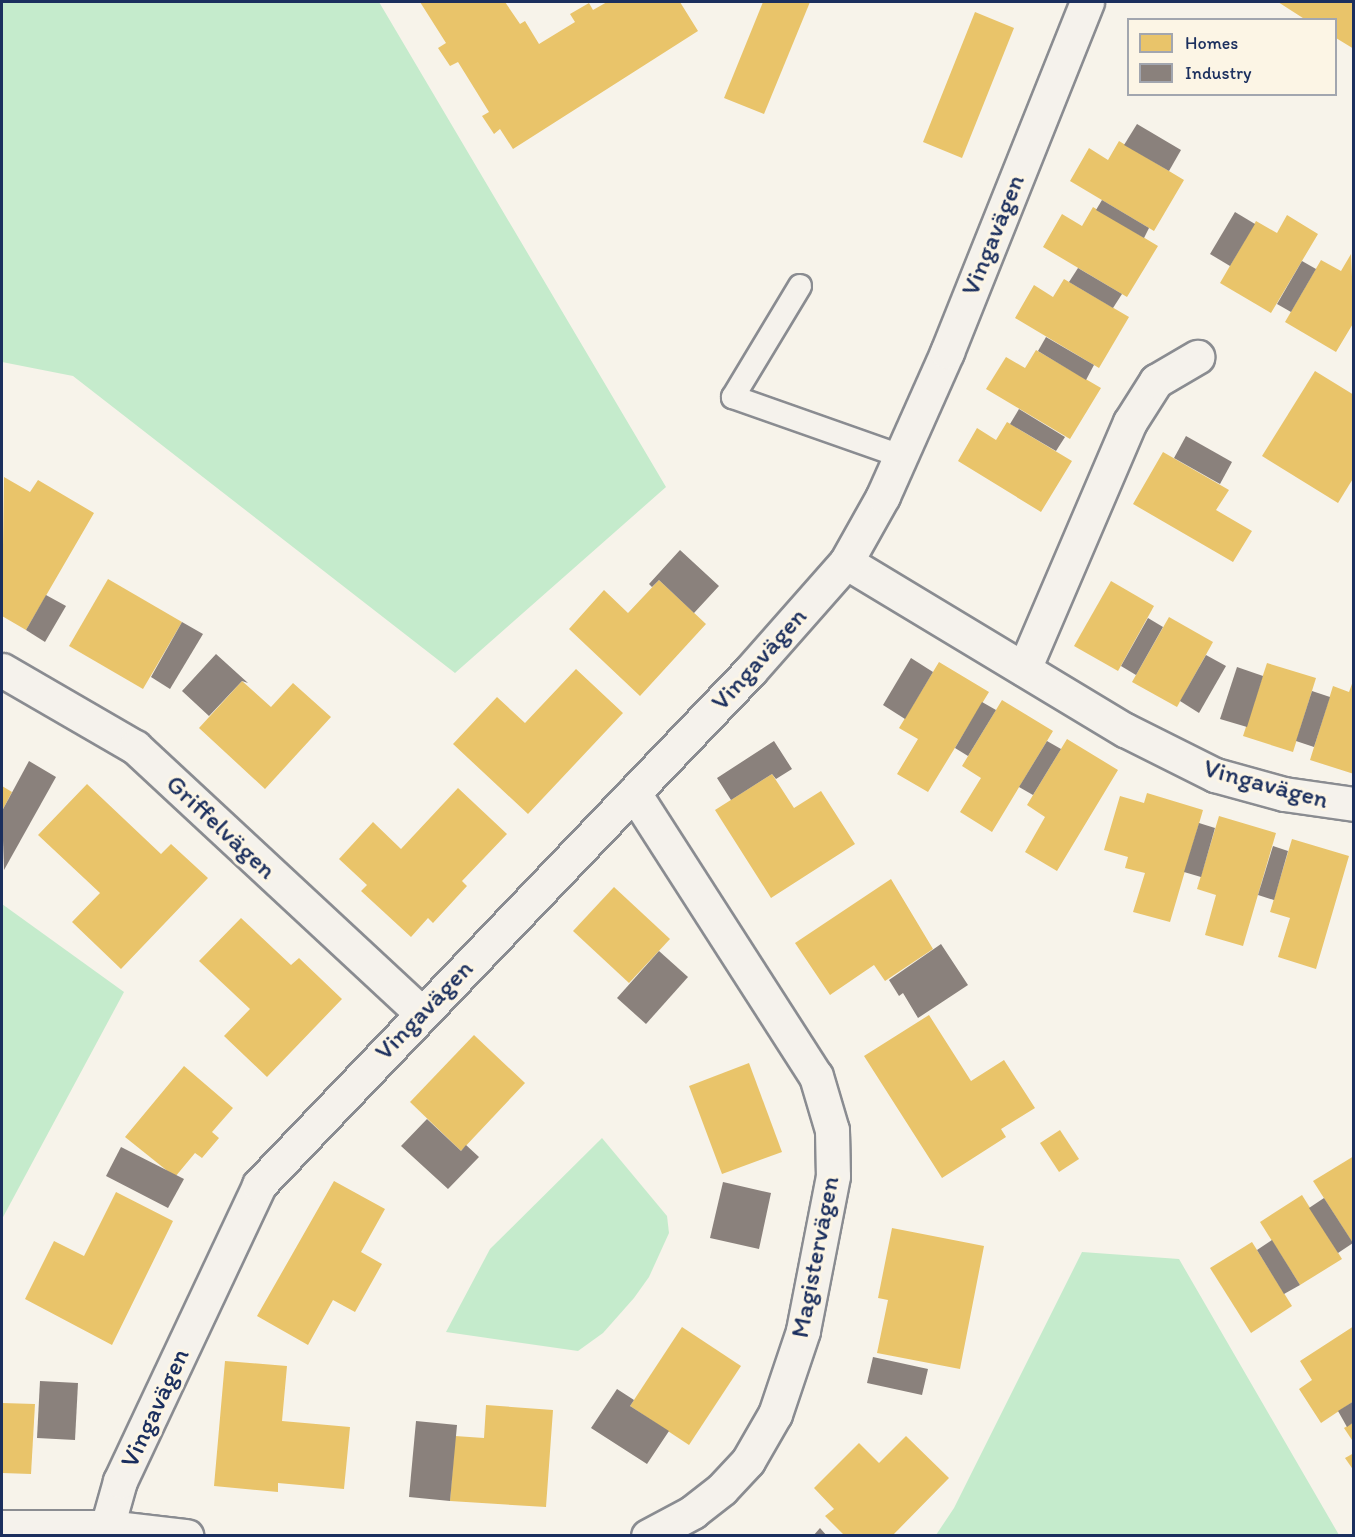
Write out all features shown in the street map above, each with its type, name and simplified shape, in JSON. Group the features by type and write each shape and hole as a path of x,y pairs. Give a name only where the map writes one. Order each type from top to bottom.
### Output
{"street":[{"name":"Vingavägen","path":"107,1527 120,1480 258,1185 420,1012 634,793 846,562 901,456 1087,2"},
{"path":"1024,669 1130,422 1156,381 1197,357"},
{"name":"Vingavägen","path":"846,562 1125,730 1215,776 1284,794 1353,804"},
{"name":"Griffelvägen","path":"2,670 135,747 420,1012"},
{"name":"Magistervägen","path":"634,793 816,1076 832,1131 833,1176 803,1331 775,1414 748,1461 722,1489 693,1512 648,1536"},
{"path":"2,1527 107,1527 186,1536"}],"lane":[{"path":"800,286 734,397 901,456"}],"green space":[{"path":"2,2 379,2 666,487 455,673 73,376 2,362"},
{"path":"2,904 124,992 2,1219"},
{"path":"602,1138 667,1216 669,1233 649,1277 634,1298 603,1333 578,1351 446,1332 490,1249"},
{"path":"1082,1252 1179,1259 1339,1535 936,1535 954,1508"}],"building: Homes":[{"path":"420,2 505,2 520,24 525,21 539,44 575,22 570,14 589,3 593,10 607,2 680,2 698,31 513,149 500,129 494,134 482,116 489,112 458,62 450,66 438,48 446,43"},
{"path":"763,2 810,2 764,114 724,98"},
{"path":"1278,2 1354,2 1354,49 1337,39 1337,18 1303,18"},
{"path":"975,12 1014,28 962,158 923,142"},
{"path":"1119,141 1184,180 1154,231 1070,181 1089,148 1108,160"},
{"path":"1093,207 1158,246 1127,297 1043,247 1062,214 1082,226"},
{"path":"1287,215 1318,234 1271,313 1220,283 1256,221 1277,233"},
{"path":"1351,254 1354,322 1336,352 1285,322 1321,260 1341,271"},
{"path":"1064,279 1129,317 1099,368 1015,318 1034,285 1053,297"},
{"path":"1036,350 1101,388 1070,439 986,389 1006,357 1025,368"},
{"path":"1315,371 1354,395 1354,477 1338,503 1262,456"},
{"path":"1007,422 1072,461 1041,512 958,461 977,428 996,440"},
{"path":"1163,452 1229,490 1216,510 1252,531 1233,562 1133,504"},
{"path":"4,477 30,492 38,480 94,513 26,630 2,616"},
{"path":"108,579 182,622 143,689 69,646"},
{"path":"659,580 706,624 640,696 569,629 604,590 628,613"},
{"path":"1111,581 1154,606 1118,671 1074,646"},
{"path":"1169,617 1213,642 1177,707 1132,682"},
{"path":"939,662 989,692 928,792 897,774 918,739 899,728"},
{"path":"1267,663 1316,678 1293,752 1243,736"},
{"path":"576,669 623,713 528,814 453,744 497,697 525,723"},
{"path":"242,681 271,707 293,683 331,717 265,789 199,728"},
{"path":"1353,681 1354,774 1310,760 1333,686 1349,692"},
{"path":"1002,700 1053,731 992,832 960,812 981,778 962,766"},
{"path":"1067,739 1118,770 1057,871 1025,852 1045,817 1027,805"},
{"path":"772,774 794,808 821,791 855,844 771,898 715,810"},
{"path":"87,784 161,854 171,844 208,878 121,969 72,922 100,893 38,835"},
{"path":"2,786 12,792 2,811"},
{"path":"458,788 507,834 462,881 467,886 433,923 428,918 411,937 361,891 367,885 339,859 373,822 401,849"},
{"path":"1147,793 1203,810 1170,922 1133,912 1145,873 1125,868 1128,857 1104,850 1120,796 1144,803"},
{"path":"1219,816 1276,833 1243,946 1205,935 1216,895 1197,889"},
{"path":"1292,839 1349,856 1316,969 1278,957 1290,918 1270,912"},
{"path":"891,879 933,949 885,981 874,965 830,995 795,943"},
{"path":"614,887 670,939 629,983 573,931"},
{"path":"241,918 291,965 299,958 342,999 267,1077 224,1036 250,1009 199,961"},
{"path":"929,1015 971,1081 1004,1060 1035,1108 1001,1129 1006,1137 942,1178 864,1056"},
{"path":"474,1035 525,1083 461,1151 410,1102"},
{"path":"749,1063 782,1152 722,1174 689,1086"},
{"path":"184,1066 233,1108 212,1132 219,1138 202,1158 195,1153 175,1177 125,1137"},
{"path":"1060,1130 1079,1159 1059,1172 1040,1143"},
{"path":"1354,1156 1354,1245 1313,1181"},
{"path":"334,1181 385,1209 361,1252 382,1264 355,1312 333,1300 308,1345 257,1316"},
{"path":"116,1192 173,1221 112,1345 25,1299 54,1241 84,1256"},
{"path":"1302,1195 1342,1259 1300,1285 1260,1222"},
{"path":"892,1228 984,1246 960,1369 877,1353 888,1300 878,1298"},
{"path":"1252,1242 1292,1306 1251,1333 1210,1268"},
{"path":"1354,1326 1354,1401 1321,1423 1299,1389 1312,1380 1300,1361"},
{"path":"682,1327 741,1366 689,1445 630,1406"},
{"path":"225,1361 287,1366 282,1421 350,1427 344,1489 278,1483 278,1492 214,1486"},
{"path":"2,1403 35,1404 31,1474 2,1473"},
{"path":"486,1405 553,1410 546,1507 450,1501 455,1436 484,1438"},
{"path":"1354,1422 1354,1443 1344,1428"},
{"path":"906,1436 949,1478 892,1536 845,1536 825,1516 834,1509 814,1488 859,1443 879,1463"},
{"path":"1354,1453 1354,1471 1345,1458"}],"building: Industry":[{"path":"1137,124 1181,150 1169,171 1124,145"},
{"path":"1102,200 1149,228 1144,238 1096,210"},
{"path":"1235,212 1255,224 1230,266 1210,254"},
{"path":"1302,261 1316,269 1291,312 1277,304"},
{"path":"1078,268 1122,294 1113,308 1069,282"},
{"path":"1046,337 1094,365 1086,380 1038,351"},
{"path":"1019,409 1065,437 1056,451 1010,424"},
{"path":"1186,436 1232,462 1220,484 1174,458"},
{"path":"680,550 719,586 694,613 659,580 652,587 649,584"},
{"path":"46,595 66,606 45,642 26,630"},
{"path":"1148,618 1163,627 1136,675 1121,666"},
{"path":"182,622 203,634 170,689 151,677"},
{"path":"216,654 248,683 242,681 209,716 182,691"},
{"path":"1206,655 1226,666 1199,713 1180,701"},
{"path":"911,658 933,672 905,719 883,705"},
{"path":"1237,667 1263,676 1247,727 1220,719"},
{"path":"1312,691 1330,697 1314,747 1296,741"},
{"path":"982,702 996,710 968,756 955,748"},
{"path":"774,741 792,769 776,779 772,774 731,800 717,778"},
{"path":"1047,741 1061,749 1033,795 1019,787"},
{"path":"29,761 56,777 4,870 2,811"},
{"path":"1199,823 1215,828 1201,877 1184,872"},
{"path":"1273,846 1288,851 1274,900 1258,895"},
{"path":"941,944 968,985 918,1018 903,993 899,996 889,980"},
{"path":"659,951 688,977 646,1024 617,998"},
{"path":"427,1119 461,1151 466,1145 479,1157 448,1189 401,1146"},
{"path":"121,1147 184,1179 168,1208 106,1176"},
{"path":"723,1182 771,1193 759,1249 710,1238"},
{"path":"1324,1198 1353,1243 1338,1253 1309,1208"},
{"path":"1272,1240 1300,1285 1284,1294 1257,1250"},
{"path":"873,1357 928,1369 922,1395 867,1383"},
{"path":"40,1381 78,1383 75,1440 37,1438"},
{"path":"617,1389 634,1400 630,1406 669,1431 647,1464 591,1428"},
{"path":"1354,1401 1354,1422 1347,1427 1338,1411"},
{"path":"416,1421 457,1425 450,1501 409,1497"},
{"path":"820,1528 827,1536 813,1536"}]}
